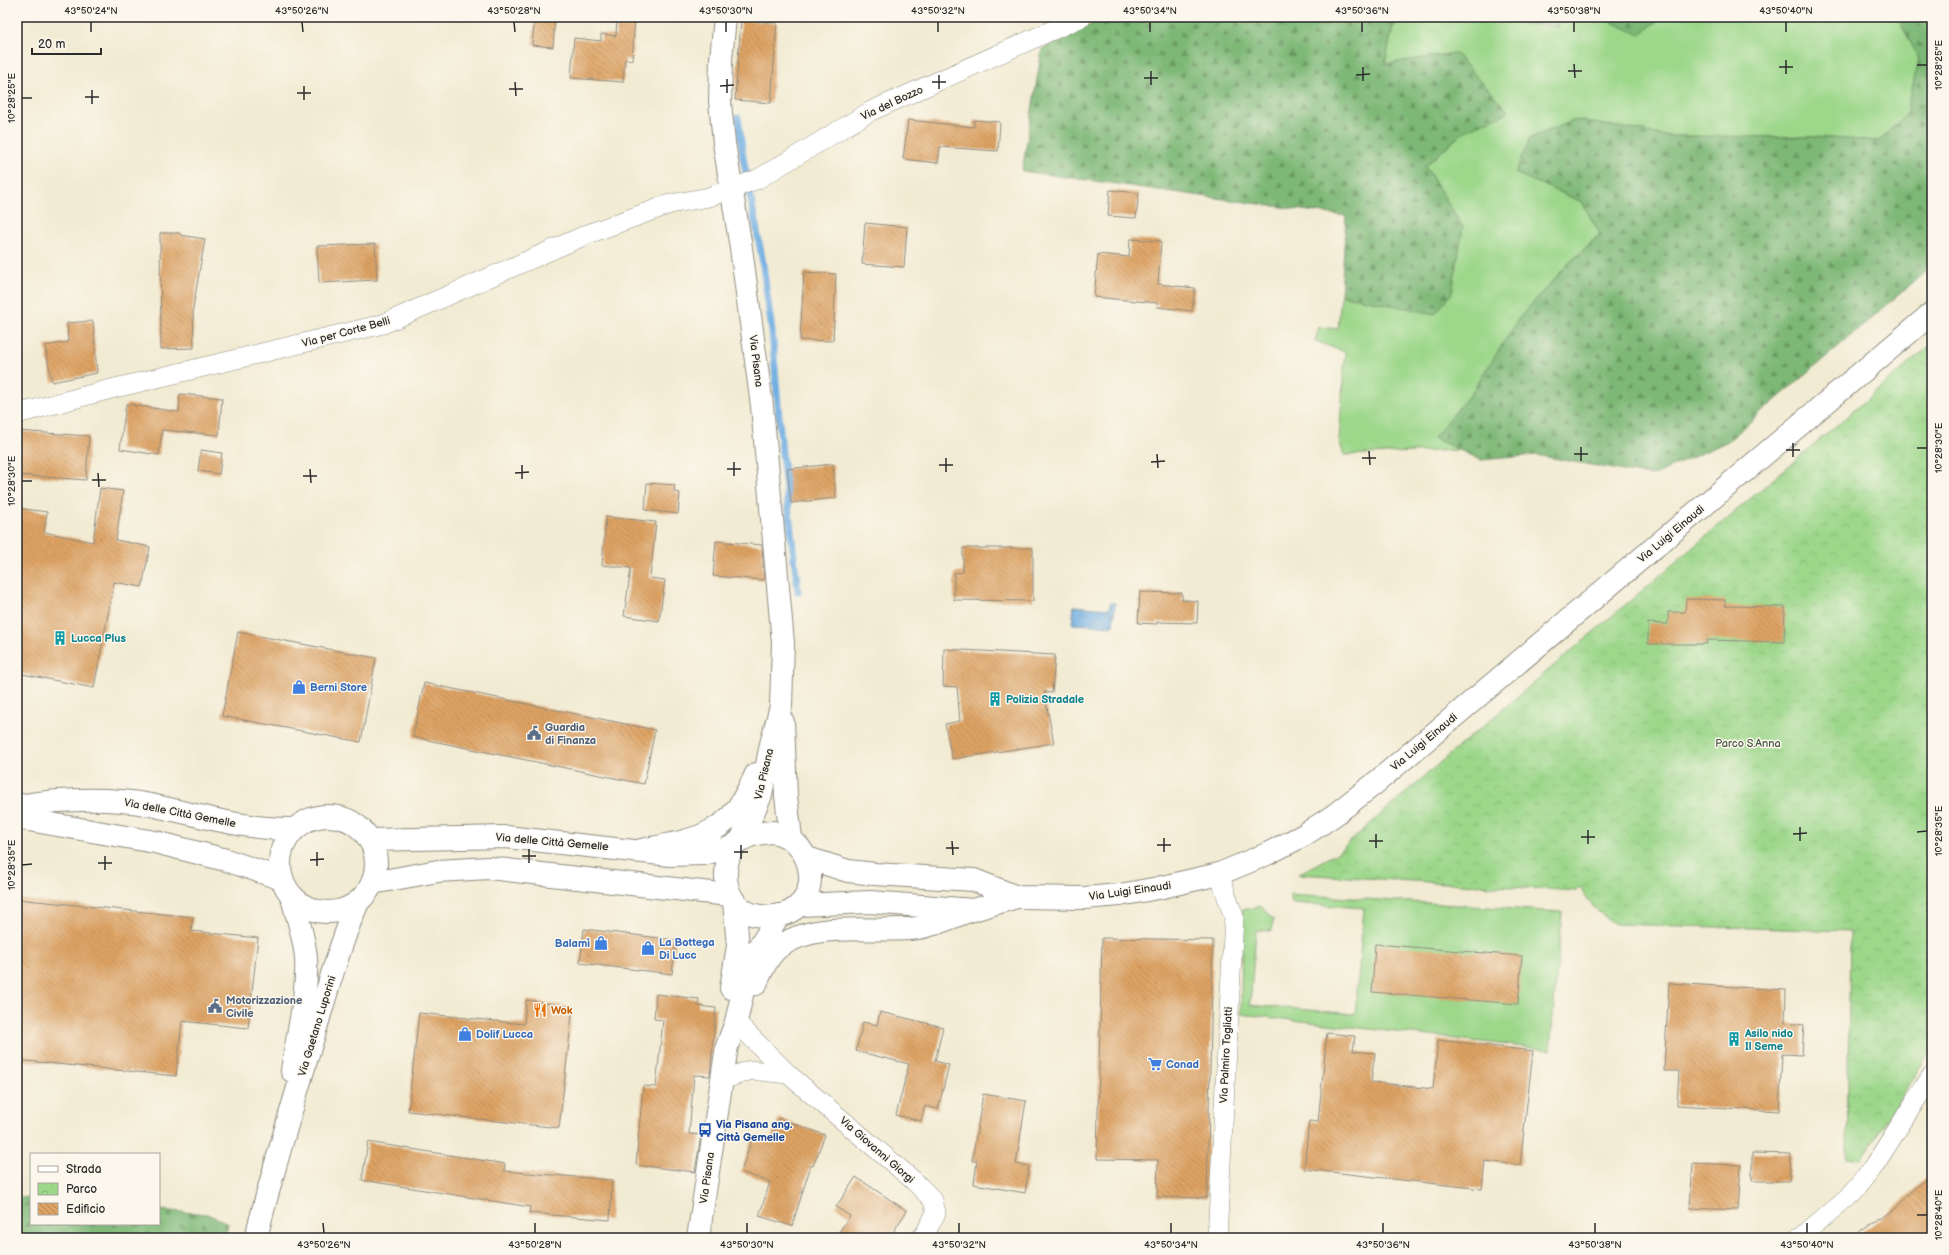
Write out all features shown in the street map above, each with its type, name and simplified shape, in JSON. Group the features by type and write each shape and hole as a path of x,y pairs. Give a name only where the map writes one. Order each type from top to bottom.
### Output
{"main road":[{"name":"Via Pisana","path":"725,17 721,59 720,102 743,185 741,248 762,406 783,644 781,706 784,729 786,796 790,838"},
{"name":"Via Luigi Einaudi","path":"806,858 848,871 974,880 1017,897 1084,898 1120,895 1219,874 1267,854 1304,835 1333,816 1373,785 1932,313"},
{"name":"Via Pisana","path":"698,1238 727,1046 728,1014 738,946 726,874 727,864 761,795 771,744 781,706"},
{"path":"639,851 692,839 708,833 725,822 738,807 771,744"},
{"name":"Via delle Città Gemelle","path":"17,806 91,800 122,801 150,805 242,826 295,829"},
{"name":"Via Gaetano Luporini","path":"256,1238 279,1152 347,928 358,902 372,883 376,863 375,852 370,840 357,825 347,819 336,816 325,815 304,822 286,839 282,851 280,864 301,930 306,958 302,1002 279,1152"},
{"path":"17,818 155,842 226,860 287,887"},
{"path":"372,883 438,871 489,868 731,898 750,914 768,916 779,915 792,911 799,905 806,894 810,880 806,858 800,846 790,838 773,832 754,834 737,844"},
{"name":"Via delle Città Gemelle","path":"370,840 506,837 670,855 691,855 737,844"},
{"name":"Via Gaetano Luporini","path":"287,887 302,904 316,910 331,912 345,909 358,902"},
{"path":"736,1022 764,966 777,949 793,938 811,933 919,928 1017,897"},
{"path":"799,905 870,902 973,910"},
{"name":"Via Pisana","path":"727,1046 736,1022 747,973 752,959 779,915"}],"street":[{"name":"Via del Bozzo","path":"743,185 871,111 1082,17"},
{"name":"Via per Corte Belli","path":"17,414 115,388 383,324 588,234 670,204 709,196 743,185"},
{"name":"Via Palmiro Togliatti","path":"1217,1238 1234,917 1219,874"},
{"name":"Via Giovanni Giorgi","path":"736,1022 788,1074 913,1180 933,1200 936,1213 926,1232 921,1238"},
{"path":"722,1080 751,1070 788,1074"},
{"path":"1796,1238 1806,1233 1848,1197 1872,1169 1932,1075"}],"green space":[{"path":"1106,17 1407,17 1393,26 1385,64 1455,53 1509,112 1465,131 1425,166 1463,227 1452,293 1435,314 1341,295 1346,216 1022,171 1042,49"},
{"path":"1407,17 1497,17 1504,21 1558,27 1561,17 1601,17 1639,34 1662,17 1898,17 1919,59 1906,115 1879,141 1814,137 1663,136 1644,131 1515,173 1582,202 1600,234 1567,265 1484,372 1475,388 1434,438 1461,450 1344,455 1339,441 1345,352 1315,341 1319,327 1338,329 1341,295 1435,313 1463,227 1425,166 1465,131 1509,112 1455,53 1385,64 1393,26"},
{"path":"1497,17 1561,17 1558,27 1504,21"},
{"path":"1601,17 1662,17 1640,35"},
{"path":"1898,17 1932,17 1932,266 1728,441 1652,476 1536,455 1481,460 1434,438 1475,388 1519,318 1567,265 1600,234 1582,202 1515,173 1530,138 1575,120 1644,131 1663,136 1814,137 1879,141 1906,115 1919,59"},
{"name":"Parco S.Anna","path":"1932,344 1932,1048 1862,1159 1847,1158 1850,931 1615,924 1596,910 1579,887 1576,891 1298,874 1337,853 1444,759"},
{"path":"1290,894 1562,912 1550,1050 1241,1014 1242,910 1261,906 1273,919 1272,931 1256,930 1250,1005 1355,1014 1364,908 1292,903"},
{"path":"17,1197 30,1198 30,1225 160,1225 160,1210 207,1214 228,1223 225,1238 17,1238"}],"water":[{"path":"1110,603 1115,603 1113,626 1072,624 1074,606 1109,609"}],"building":[{"path":"535,17 555,17 553,47 532,45"},
{"path":"617,17 635,17 632,60 625,59 623,82 571,78 574,38 601,41 601,34 616,36"},
{"path":"741,20 777,23 771,103 735,100"},
{"path":"908,120 974,127 974,120 1000,122 998,151 940,147 938,163 903,159"},
{"path":"1110,190 1139,193 1136,218 1108,216"},
{"path":"865,223 907,227 904,267 862,264"},
{"path":"160,233 180,233 180,235 205,239 193,308 194,348 161,349"},
{"path":"1130,239 1161,241 1158,284 1195,288 1192,311 1157,307 1158,303 1094,297 1098,254 1129,257"},
{"path":"375,244 377,280 319,283 317,246"},
{"path":"804,272 836,274 833,341 800,340"},
{"path":"93,321 97,373 52,382 45,346 68,342 67,323"},
{"path":"180,394 222,398 219,435 162,430 159,455 120,449 126,404 179,412"},
{"path":"17,431 89,436 86,480 17,475"},
{"path":"201,450 222,453 219,474 198,471"},
{"path":"833,464 836,498 791,503 787,469"},
{"path":"647,483 675,485 674,492 680,493 678,514 645,510"},
{"path":"100,488 123,491 116,540 150,547 142,587 114,582 94,688 17,673 17,508 47,512 44,532 93,542"},
{"path":"606,517 656,522 650,578 665,580 659,621 624,616 631,568 602,565"},
{"path":"716,541 762,545 764,580 713,576"},
{"path":"963,548 1033,548 1033,601 954,600 954,573 963,572"},
{"path":"1140,592 1182,593 1182,600 1198,601 1197,623 1138,623"},
{"path":"1686,599 1725,600 1725,606 1785,607 1784,642 1707,640 1707,644 1648,644 1648,623 1668,624 1668,612 1685,612"},
{"name":"Berni Store","path":"238,632 376,658 361,742 222,716"},
{"name":"Polizia Stradale","path":"944,649 1055,655 1052,693 1044,692 1054,743 952,759 945,724 960,721 957,687 943,686"},
{"name":"Guardia di Finanza","path":"424,683 655,730 644,784 413,737"},
{"path":"17,899 193,917 191,931 258,938 248,1028 182,1021 176,1076 17,1060"},
{"path":"584,929 676,940 672,974 580,963"},
{"name":"Conad","path":"1102,938 1213,940 1207,1198 1157,1197 1158,1160 1097,1159"},
{"path":"1375,944 1522,956 1518,1004 1372,992"},
{"name":"Asilo nido Il Seme","path":"1669,983 1786,990 1785,1023 1804,1025 1802,1055 1782,1054 1779,1111 1677,1105 1679,1071 1664,1071"},
{"path":"656,994 699,999 698,1006 716,1008 710,1076 694,1075 689,1134 701,1135 695,1172 636,1165 643,1086 656,1087 663,1020 654,1019"},
{"path":"526,1000 573,1007 559,1128 408,1111 419,1013 524,1024"},
{"path":"880,1012 943,1027 935,1061 949,1065 938,1109 925,1106 921,1121 896,1115 909,1064 856,1051 863,1022 877,1025"},
{"path":"1327,1033 1355,1036 1353,1051 1375,1053 1371,1082 1433,1089 1438,1040 1533,1051 1520,1165 1485,1161 1482,1189 1304,1169 1309,1121 1318,1122"},
{"path":"983,1094 1026,1101 1016,1164 1029,1166 1025,1193 974,1184 977,1161 972,1161"},
{"path":"779,1118 825,1135 813,1166 811,1165 792,1226 759,1216 770,1182 741,1172 753,1135 770,1141"},
{"path":"368,1142 505,1164 504,1171 612,1180 610,1220 529,1213 530,1207 362,1180"},
{"path":"1752,1153 1791,1154 1789,1181 1752,1181"},
{"path":"1693,1163 1741,1165 1738,1210 1690,1208"},
{"path":"1932,1173 1932,1238 1855,1238 1893,1209"},
{"path":"856,1177 907,1211 889,1238 835,1238 850,1216 836,1207"}],"waterway":[{"path":"738,118 743,157 762,258 772,331 782,454 798,591"}],"place":[{"name":"Lucca Plus","path":"60,638"},
{"name":"Berni Store","path":"299,687"},
{"name":"Polizia Stradale","path":"995,699"},
{"name":"Guardia di Finanza","path":"534,733"},
{"name":"Balamì","path":"601,943"},
{"name":"La Bottega Di Lucc","path":"648,948"},
{"name":"Motorizzazione Civile","path":"215,1006"},
{"name":"Wok","path":"540,1010"},
{"name":"Dolif Lucca","path":"465,1034"},
{"name":"Asilo nido Il Seme","path":"1734,1039"},
{"name":"Conad","path":"1155,1064"},
{"name":"Via Pisana ang. Città Gemelle","path":"705,1130"}]}
